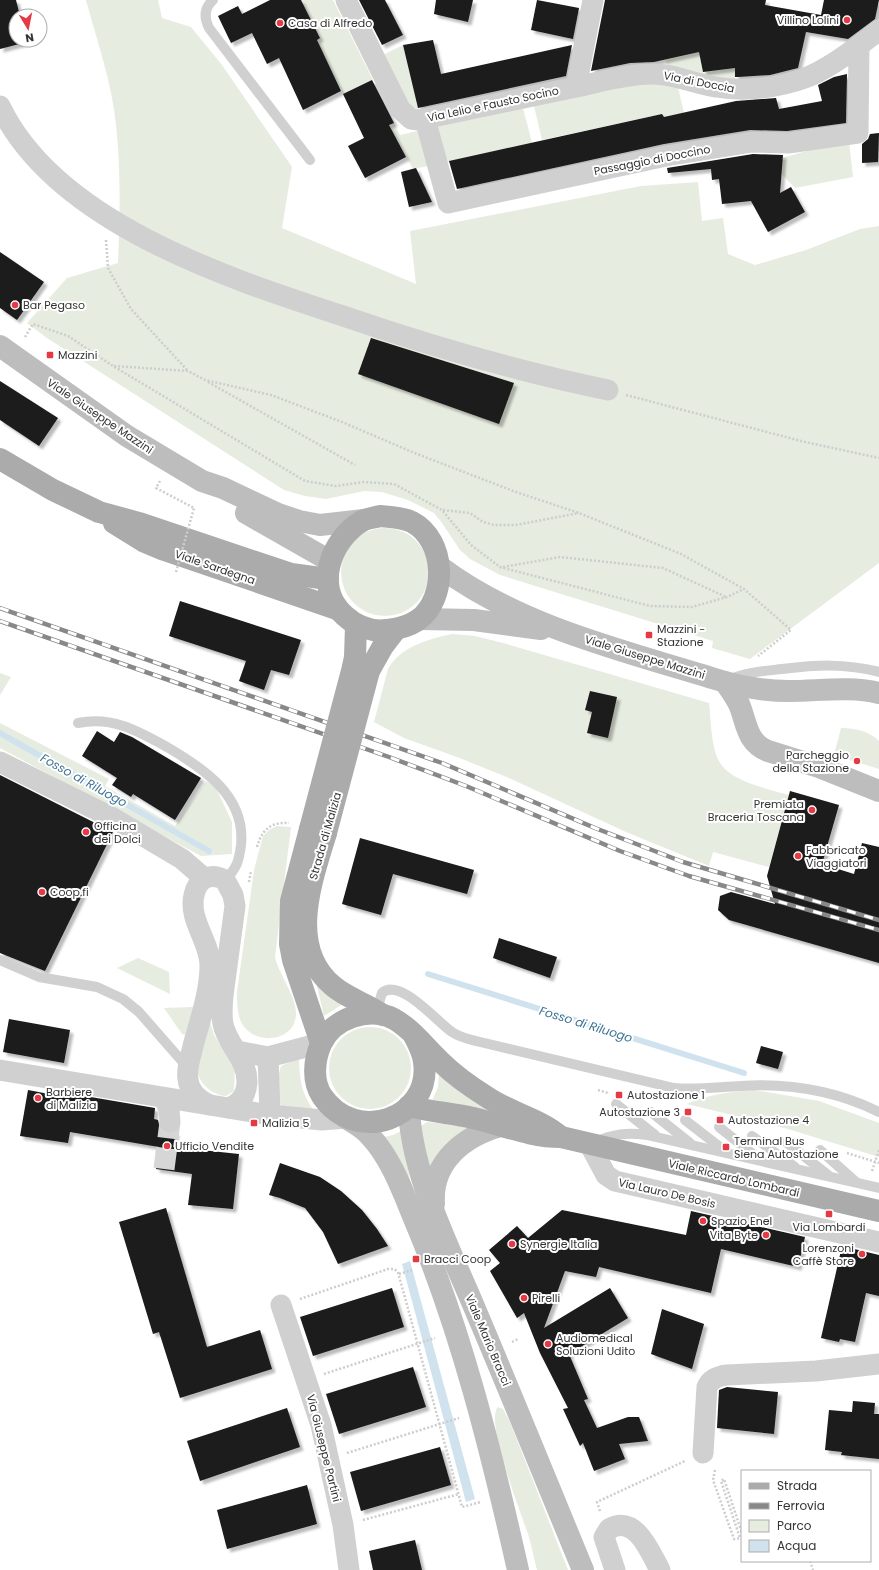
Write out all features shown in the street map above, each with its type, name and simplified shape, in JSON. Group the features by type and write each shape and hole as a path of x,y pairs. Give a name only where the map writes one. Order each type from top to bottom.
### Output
{"main road":[{"name":"Viale Giuseppe Mazzini","path":"0,346 127,436 202,481 228,503 329,570"},
{"name":"Viale Sardegna","path":"0,459 53,490 99,512 126,531 152,545 337,609"},
{"name":"Viale Giuseppe Mazzini","path":"202,481 223,488 278,514 299,521 325,525 364,520 380,516 396,517 413,523 425,533 435,548 439,566 438,586 431,604 419,619 409,625 381,631 356,625 337,609 330,592 329,570 341,539 350,529 364,520"},
{"name":"Viale Sardegna","path":"99,512 139,523 291,574 329,570"},
{"name":"Viale Giuseppe Mazzini","path":"439,566 479,592 564,632 725,682 745,687 777,691 853,689 879,693"},
{"name":"Viale Giuseppe Mazzini","path":"419,619 474,620 564,632"},
{"name":"Strada di Malizia","path":"356,625 355,657 361,669"},
{"name":"Strada di Malizia","path":"321,1043 293,960 290,944 291,901 310,829 361,669 383,646 396,629"},
{"path":"725,682 739,705 749,736 757,746 768,752 836,773 879,791"},
{"name":"Strada di Malizia","path":"310,829 306,919 311,952 322,974 333,986 386,1016"},
{"name":"Viale Riccardo Lombardi","path":"413,1034 420,1048 424,1063 424,1079 418,1093 409,1106 394,1117 380,1122 365,1123 346,1118 332,1108 325,1099 316,1079 315,1062 321,1043 333,1028 348,1018 367,1014 386,1016 404,1026 413,1034 443,1064 487,1097 541,1123 561,1137"},
{"name":"Viale Riccardo Lombardi","path":"409,1106 467,1117 541,1137 561,1137 590,1145 879,1211"},
{"name":"Viale Mario Bracci","path":"409,1106 409,1126 417,1163 435,1211 583,1570"},
{"path":"346,1118 370,1135 381,1151 420,1232 442,1291 484,1429 518,1570"},
{"path":"435,1211 434,1194 436,1183 442,1167 450,1156 460,1145 474,1136 501,1126"}],"street":[{"name":"Via Lelio e Fausto Socino","path":"346,0 400,109 411,119 425,119 576,87"},
{"path":"576,87 593,0"},
{"name":"Via di Doccia","path":"576,87 651,74 668,76 718,87 737,89 760,88 806,78 858,46 879,30"},
{"name":"Passaggio di Doccino","path":"425,119 448,203 666,156 752,142 788,143 858,133 858,46"},
{"path":"0,106 11,126 35,159 64,185 142,237 188,259 272,292 483,361 608,390"},
{"path":"0,762 120,822 182,859 204,878"},
{"path":"213,876 226,880 233,895 235,906 222,1017 227,1036 237,1051 245,1070 247,1083 244,1095 240,1102 220,1107 199,1099 192,1090 188,1081 188,1068 209,975 208,950 195,919 194,895 197,887 204,878 213,876"},
{"path":"237,1051 268,1057 321,1043"},
{"path":"268,1057 270,1115"},
{"path":"0,1070 270,1115 322,1120 346,1118"},
{"path":"164,1098 169,1109 170,1122"},
{"name":"Via Lauro De Bosis","path":"590,1145 606,1175 615,1181 879,1242"},
{"name":"Via Giuseppe Partini","path":"281,1305 321,1424 343,1525 349,1570"},
{"path":"703,1454 706,1392 709,1383 714,1379 727,1375 823,1370 879,1364"},
{"path":"615,1570 604,1537 609,1529 622,1525 636,1531 660,1570"}],"lane":[{"path":"213,0 210,3 205,15 209,28 310,160"},
{"path":"725,682 756,672 818,665 844,665 879,672"},
{"path":"78,723 98,720 106,721 138,731 190,761 209,774 218,784 235,811 241,827 238,864 226,880"},
{"path":"0,960 39,977 96,987 123,999 139,1012 188,1068"},
{"path":"386,1016 379,1003 380,998 386,991 397,991 416,1001 452,1032 476,1041 674,1088 699,1089 758,1085 809,1090 841,1096 879,1112"},
{"path":"616,1104 656,1137"},
{"path":"651,1112 693,1145"},
{"path":"685,1120 728,1153"},
{"path":"719,1127 762,1161"},
{"name":"Viale Riccardo Lombardi","path":"590,1145 611,1135 620,1133 656,1137 879,1188"},
{"path":"752,1136 798,1170"},
{"path":"786,1142 831,1178"},
{"path":"820,1150 857,1183"}],"path":[{"path":"113,219 106,236 108,268 131,308 188,371 355,465"},
{"path":"25,337 32,324 68,336 113,366 305,481 336,486 364,482 394,484 442,510 472,545 500,567 650,606 692,607 727,597 744,589"},
{"path":"113,366 188,371"},
{"path":"204,380 271,395 342,422 417,454 516,492 579,513 681,554 744,589 791,630 756,658"},
{"path":"608,390 812,443 879,458"},
{"path":"160,481 156,488 194,508 176,572"},
{"path":"442,510 470,513 483,522 494,525 516,525 579,513"},
{"path":"500,567 560,557 663,568 727,597"},
{"path":"255,854 260,835 268,828 278,823 310,829"},
{"path":"249,886 252,867"},
{"path":"871,1173 879,1150"},
{"path":"875,1162 879,1164"},
{"path":"399,1274 419,1268"},
{"path":"281,1305 388,1269 394,1269 399,1274 462,1507 483,1502"},
{"path":"306,1380 437,1337"},
{"path":"329,1459 459,1418"},
{"path":"601,1513 597,1502 703,1454 718,1455 713,1480 734,1539 740,1538 720,1481 724,1479 741,1529"},
{"path":"343,1525 459,1494"}],"green space":[{"path":"86,0 158,0 162,18 191,27 222,65 292,167 282,228 416,284 410,231 641,186 698,182 702,221 723,218 728,254 755,265 806,250 860,229 879,226 879,563 750,659 712,648 713,641 500,575 470,559 460,550 434,513 408,500 382,492 364,491 326,499 305,496 284,490 47,338 27,323 67,278 118,263 120,194 116,125 108,78"},
{"path":"301,0 333,0 373,80 343,94 317,40 320,37"},
{"path":"403,45 419,109 410,108 383,55"},
{"path":"699,52 703,73 735,68 735,82 668,68 666,60"},
{"path":"645,81 678,87 684,113 664,117 662,114 542,140 534,106"},
{"path":"523,108 532,143 442,163 432,128"},
{"path":"394,123 400,135 422,130 433,165 413,169 389,125"},
{"path":"845,140 849,141 853,177 795,188 781,173 782,158"},
{"path":"385,528 402,531 416,541 426,555 429,572 426,589 416,603 402,613 385,616 368,613 354,603 344,589 341,572 344,555 354,541 368,531"},
{"path":"452,634 475,636 503,643 709,703 714,748 719,761 724,768 740,779 760,787 789,795 769,867 713,852 709,866 626,832 509,778 404,738 374,722 388,669 393,661 407,650 424,641"},
{"path":"0,673 11,677 0,695"},
{"path":"0,723 109,779 105,786 175,826 206,781 215,786 232,822 232,854 201,856 0,748"},
{"path":"841,728 862,731 879,741 879,769 834,755"},
{"path":"277,826 291,827 275,957 294,1001 296,1015 294,1024 281,1036 263,1038 254,1035 247,1030 241,1022 238,1011 237,992 254,870 263,836 269,830"},
{"path":"138,958 169,972 170,994 117,968"},
{"path":"316,982 343,1004 324,1016"},
{"path":"194,1007 185,1035 182,1034 164,1008"},
{"path":"209,1019 214,1035 235,1067 234,1091 226,1096 211,1091 200,1079 198,1073 197,1068"},
{"path":"370,1027 386,1030 399,1039 408,1052 411,1068 408,1084 399,1097 386,1106 370,1109 354,1106 341,1097 332,1084 329,1068 332,1052 341,1039 354,1030"},
{"path":"299,1058 300,1074 304,1094 316,1113 284,1109 279,1100 277,1089 281,1066"},
{"path":"439,1072 488,1110 431,1103 438,1087"},
{"path":"754,1090 819,1101 879,1123 879,1157 788,1129 687,1104 712,1096"},
{"path":"427,1122 472,1127 429,1176 421,1126"},
{"path":"401,1131 411,1186 384,1137"},
{"path":"498,1407 503,1409 510,1422 568,1570 537,1570 529,1537 500,1449 495,1416"}],"water":[{"path":"410,1261 475,1499 466,1502 402,1264"}],"building":[{"path":"0,0 16,0 18,8 8,8 8,47 0,49"},
{"path":"270,0 301,0 320,38 317,40 341,91 303,110 279,58 267,64 252,33 231,43 218,16 238,6 242,14"},
{"path":"359,0 385,0 403,35 382,45"},
{"path":"436,0 473,0 468,22 434,14"},
{"path":"537,0 579,8 573,39 531,30"},
{"path":"605,0 766,0 765,5 821,15 824,0 879,0 875,19 848,39 806,32 798,68 770,75 735,77 735,68 703,72 699,52 654,62 630,63 591,71"},
{"path":"433,40 441,74 572,45 566,76 418,108 403,45"},
{"path":"847,74 846,123 787,131 750,130 664,144 457,189 449,161 662,114 664,117 736,101 776,98 779,109 822,101 818,85 834,77"},
{"path":"372,80 394,123 389,125 406,157 365,178 348,146 364,138 343,94"},
{"path":"879,133 878,162 862,163 862,144 868,139 870,134"},
{"path":"753,154 783,155 780,193 791,187 805,212 768,232 751,201 722,204 719,179 712,180 711,169 668,173 667,168"},
{"path":"416,168 432,202 409,207 401,172"},
{"path":"0,252 44,282 17,320 0,308"},
{"path":"371,338 514,383 499,424 358,374"},
{"path":"0,381 58,418 39,446 0,420"},
{"path":"180,601 301,640 289,675 271,670 264,690 239,681 246,661 169,636"},
{"path":"590,691 617,697 608,738 587,733 592,712 585,710"},
{"path":"97,731 114,742 120,732 132,737 201,778 175,820 133,794 131,797 112,785 117,778 82,756"},
{"name":"Coop.fi","path":"0,775 113,832 45,971 0,953"},
{"path":"790,791 839,805 822,864 854,874 862,843 879,847 879,963 729,920 718,910 720,896 731,892 775,904 767,876"},
{"path":"360,838 474,870 467,894 393,874 381,915 342,904"},
{"path":"499,938 557,957 550,978 493,958"},
{"path":"9,1019 70,1030 64,1063 3,1052"},
{"path":"761,1046 783,1052 778,1069 756,1063"},
{"path":"28,1090 49,1094 50,1090 155,1108 154,1119 158,1120 160,1129 165,1133 176,1132 173,1147 239,1154 233,1209 188,1205 192,1174 156,1169 159,1147 70,1132 68,1143 20,1136"},
{"path":"280,1163 320,1177 341,1191 362,1210 388,1246 338,1264 323,1232 305,1208 269,1195"},
{"path":"166,1208 207,1347 260,1330 272,1369 180,1398 159,1332 153,1334 119,1222"},
{"path":"562,1210 686,1235 691,1211 805,1237 798,1267 721,1249 711,1293 599,1267 596,1277 565,1271 544,1328 610,1288 628,1318 569,1354 588,1399 584,1400 597,1428 628,1417 639,1417 648,1441 619,1444 625,1459 594,1471 583,1443 580,1446 563,1409 568,1408 540,1353 524,1313 517,1318 490,1271 500,1263 489,1250 517,1226 528,1238"},
{"path":"842,1246 879,1255 879,1296 866,1293 855,1342 840,1339 839,1342 821,1338"},
{"path":"392,1288 404,1327 313,1356 300,1317"},
{"path":"662,1309 704,1324 692,1369 651,1354"},
{"path":"413,1367 426,1407 339,1434 326,1394"},
{"path":"727,1387 778,1392 774,1434 717,1428 719,1390"},
{"path":"853,1401 875,1403 874,1414 879,1414 879,1459 841,1455 842,1452 825,1450 829,1410 852,1412"},
{"path":"287,1408 300,1447 200,1481 187,1441"},
{"path":"440,1447 451,1485 361,1511 350,1472"},
{"path":"307,1485 317,1524 227,1549 217,1510"},
{"path":"415,1540 422,1570 373,1570 369,1551"}],"waterway":[{"name":"Fosso di Riluogo","path":"0,733 209,851"},
{"name":"Fosso di Riluogo","path":"428,974 744,1073"}],"tunnel":[{"path":"164,1169 170,1122"}],"railway":[{"path":"0,608 442,763 595,828 683,862 879,920"},
{"path":"0,621 389,757 466,786 620,851 689,876 879,930"}],"place":[{"name":"Villino Lolini","path":"847,20"},
{"name":"Casa di Alfredo","path":"280,23"},
{"name":"Bar Pegaso","path":"15,305"},
{"name":"Mazzini","path":"50,355"},
{"name":"Mazzini - Stazione","path":"649,635"},
{"name":"Parcheggio della Stazione","path":"857,761"},
{"name":"Premiata Braceria Toscana","path":"812,810"},
{"name":"Officina dei Dolci","path":"86,832"},
{"name":"Fabbricato Viaggiatori","path":"798,856"},
{"name":"Coop.fi","path":"42,892"},
{"name":"Autostazione 1","path":"619,1095"},
{"name":"Barbiere di Malizia","path":"38,1098"},
{"name":"Autostazione 3","path":"688,1112"},
{"name":"Autostazione 4","path":"720,1120"},
{"name":"Malizia 5","path":"254,1123"},
{"name":"Ufficio Vendite","path":"167,1146"},
{"name":"Terminal Bus Siena Autostazione","path":"726,1147"},
{"name":"Via Lombardi","path":"829,1214"},
{"name":"Spazio Enel","path":"703,1221"},
{"name":"Vita Byte","path":"766,1235"},
{"name":"Synergie Italia","path":"512,1244"},
{"name":"Lorenzoni Caffè Store","path":"862,1254"},
{"name":"Bracci Coop","path":"416,1259"},
{"name":"Pirelli","path":"524,1298"},
{"name":"Audiomedical Soluzioni Udito","path":"548,1344"}]}
